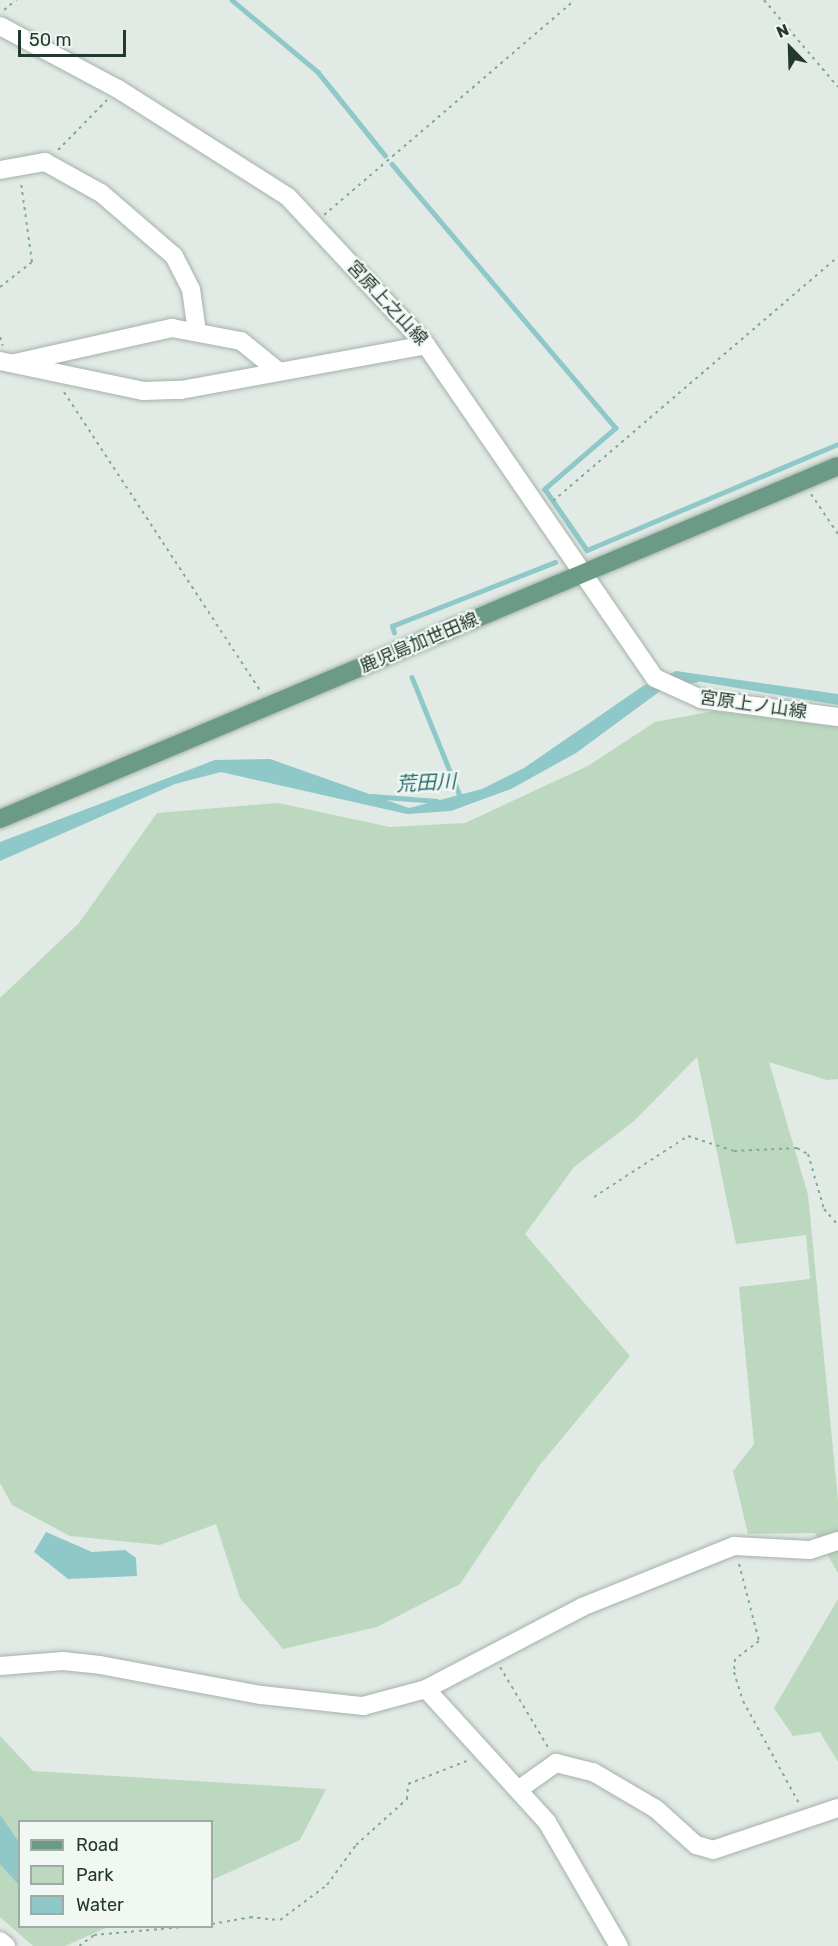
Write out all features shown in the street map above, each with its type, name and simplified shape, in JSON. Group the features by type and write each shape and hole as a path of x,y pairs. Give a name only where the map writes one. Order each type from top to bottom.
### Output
{"main road":[{"name":"鹿児島加世田線","path":"0,819 838,466"}],"street":[{"name":"宮原上之山線","path":"0,26 118,89 258,174 314,224 426,345 641,663 670,688"},
{"path":"0,170 45,162 101,193 174,256 191,289 197,332"},
{"path":"5,363 172,328 241,341 278,371"},
{"path":"5,363 153,391 214,386 278,371 426,345"},
{"name":"宮原上ノ山線","path":"670,688 701,699 838,717"},
{"path":"0,1666 63,1661 100,1665 345,1708 426,1689 492,1651 621,1590 734,1546 810,1550 838,1541"},
{"path":"426,1689 518,1790 569,1855 619,1946"},
{"path":"518,1790 556,1763 593,1772 631,1792 706,1849 838,1808"},
{"path":"0,1941 6,1946"}],"path":[{"path":"0,13 16,0"},
{"path":"314,224 575,0"},
{"path":"764,0 838,87"},
{"path":"45,162 118,89"},
{"path":"0,287 32,262 19,168"},
{"path":"555,498 838,257"},
{"path":"59,375 63,392 241,656 267,707"},
{"path":"806,480 815,508 838,534"},
{"path":"594,1197 688,1136 734,1151 797,1148 808,1154 824,1209 838,1225"},
{"path":"734,1546 759,1641 735,1659 734,1672 743,1701 806,1818"},
{"path":"492,1651 556,1763"},
{"path":"213,1924 250,1917 280,1920 327,1885 356,1845 407,1799 408,1784 484,1754"},
{"path":"79,1946 94,1935 172,1928"}],"green space":[{"path":"714,711 838,727 838,1079 827,1080 769,1062 808,1195 838,1500 838,1573 815,1533 748,1534 733,1471 754,1444 739,1287 810,1279 806,1235 736,1244 697,1057 634,1121 574,1167 525,1234 630,1356 539,1466 460,1584 377,1627 283,1649 240,1598 216,1524 160,1545 70,1536 12,1505 0,1483 0,998 79,923 157,813 278,803 390,827 465,823 588,766 655,722"},
{"path":"838,1599 838,1762 820,1732 793,1736 774,1708"},
{"path":"0,1736 33,1771 326,1789 300,1840 213,1880 213,1820 18,1820 18,1928 106,1928 65,1946 33,1946 0,1917"}],"water":[{"path":"676,671 838,694 838,705 678,678 576,753 511,789 451,811 407,814 221,772 175,784 0,861 0,842 215,760 270,759 409,808 482,789 524,768 643,686"},
{"path":"46,1532 92,1552 125,1550 136,1558 137,1576 68,1579 34,1552"},
{"path":"0,1815 18,1841 18,1884 0,1864"}],"waterway":[{"path":"232,0 318,72 385,155"},
{"path":"392,164 616,428 545,489 587,550 838,444"},
{"path":"394,633 392,626 555,562"},
{"path":"412,677 461,798"},
{"name":"荒田川","path":"678,681 696,681"},
{"name":"荒田川","path":"372,796 437,801"}]}
